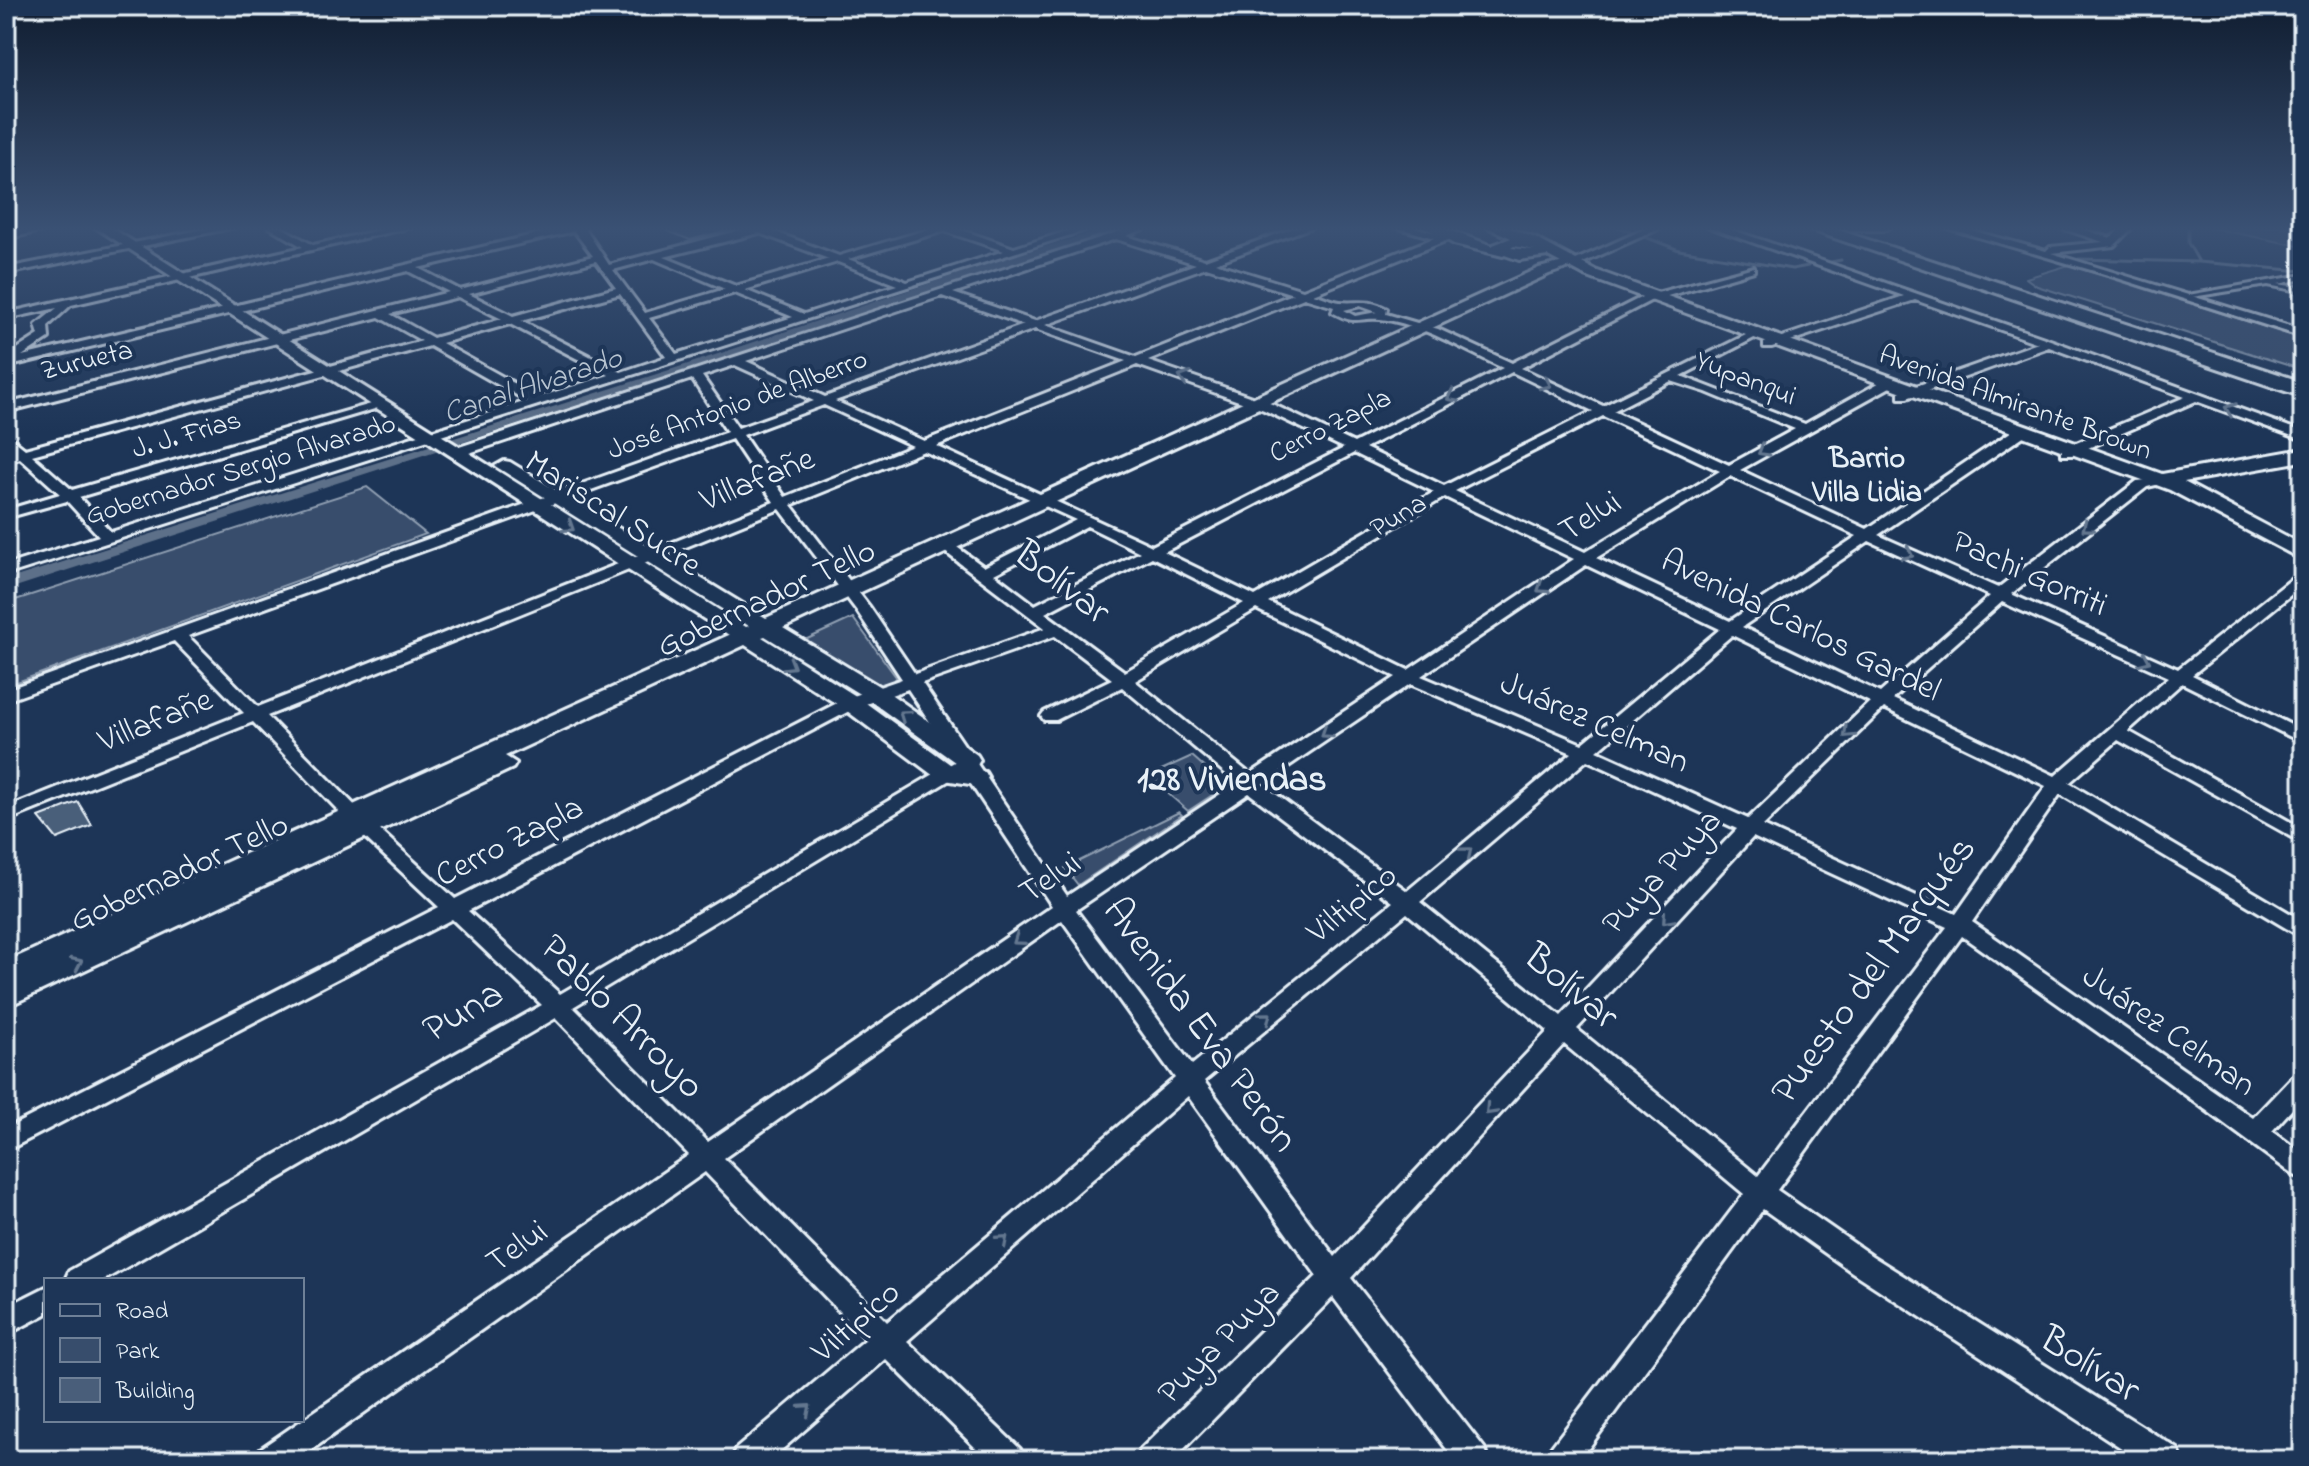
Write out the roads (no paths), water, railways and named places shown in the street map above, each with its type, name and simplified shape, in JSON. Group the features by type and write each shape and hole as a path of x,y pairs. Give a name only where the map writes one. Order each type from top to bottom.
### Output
{"highway":[{"path":"2031,295 2303,390"},
{"path":"2075,311 2303,376"},
{"path":"2075,311 2303,383"},
{"path":"2075,311 2303,397"}],"main road":[{"name":"Avenida Almirante Brown","path":"1644,295 2156,481 2303,554"},
{"name":"Puya Puya","path":"2156,481 2303,455"},
{"name":"Avenida Almirante Brown","path":"2156,481 2303,562"}],"street":[{"path":"6,316 97,295"},
{"path":"217,295 465,450 936,295"},
{"path":"6,362 289,295"},
{"name":"Zurueta","path":"6,408 445,295"},
{"path":"465,295 620,376"},
{"path":"6,458 602,295"},
{"path":"626,295 673,359"},
{"path":"642,317 717,295"},
{"path":"749,295 804,318"},
{"name":"Gobernador Sergio Alvarado","path":"6,570 874,295"},
{"name":"Avenida Carlos Gardel","path":"950,295 1263,406 1445,491 2057,784 2303,931"},
{"name":"José Antonio de Alberro","path":"6,696 1116,295"},
{"name":"Villafañe","path":"6,815 1140,362 1298,295"},
{"name":"Pachi Gorriti","path":"1311,295 1342,306 1375,306 1383,311 1380,316 1429,330 1732,469 1867,535 2180,676 2303,738"},
{"name":"Gobernador Tello","path":"6,974 359,820 1502,295"},
{"name":"Cerro Zapla","path":"1034,612 1511,367 1660,295"},
{"path":"2182,295 2303,334"},
{"name":"Puna","path":"1050,716 1124,680 1445,491 1669,376 1762,339 1916,296"},
{"path":"1916,296 2303,436"},
{"path":"6,362 45,336 42,325 72,301"},
{"path":"379,312 538,402"},
{"name":"Telui","path":"271,1460 1064,908 1586,558 1804,428 1896,389 2049,343"},
{"name":"Bolívar","path":"736,361 1048,503"},
{"path":"335,369 382,405 439,434"},
{"name":"Avenida Eva Perón","path":"695,374 782,503 852,594 1064,908 1192,1078 1334,1277 1474,1460"},
{"name":"Yupanqui","path":"1669,376 1710,389 1804,428"},
{"path":"2070,450 2197,396"},
{"name":"J. J. Frias","path":"6,514 382,405"},
{"name":"Viltipico","path":"747,1460 1192,1078 1407,902 1732,627 2020,432"},
{"path":"6,438 69,495 109,538"},
{"name":"Mariscal Sucre","path":"465,450 557,497 653,557 947,774"},
{"name":"Mariscal Sucre","path":"465,450 535,505 630,566 874,693 972,769"},
{"name":"Puya Puya","path":"1152,1460 1334,1277 1748,830 1883,699 2000,596 2142,484 2156,481"},
{"name":"Juárez Celman","path":"1048,503 1409,677 1585,752 1748,830 1960,924 2303,1168"},
{"path":"985,573 1087,520"},
{"name":"Bolívar","path":"951,548 1124,680 1250,784 1407,902 1758,1191 1862,1264 2167,1460"},
{"name":"Puesto del Marqués","path":"1561,1460 1758,1191 1960,924 2057,784 2180,676 2303,577"},
{"name":"Cerro Zapla","path":"6,1141 851,703 1055,630"},
{"name":"Pablo Arroyo","path":"176,633 359,820 558,1006 886,1340 1009,1460"},
{"path":"2116,731 2303,837"},
{"name":"Puna","path":"82,1278 558,1006 947,774 972,769"},
{"name":"Gobernador Tello","path":"6,996 359,820"},
{"path":"2255,1133 2303,1081"},
{"path":"6,1322 44,1300"}],"waterway":[{"name":"Canal Alvarado","path":"6,585 904,295"}],"district":[{"name":"Barrio Villa Lidia","path":"1867,477"},
{"name":"128 Viviendas","path":"1232,781"}]}
